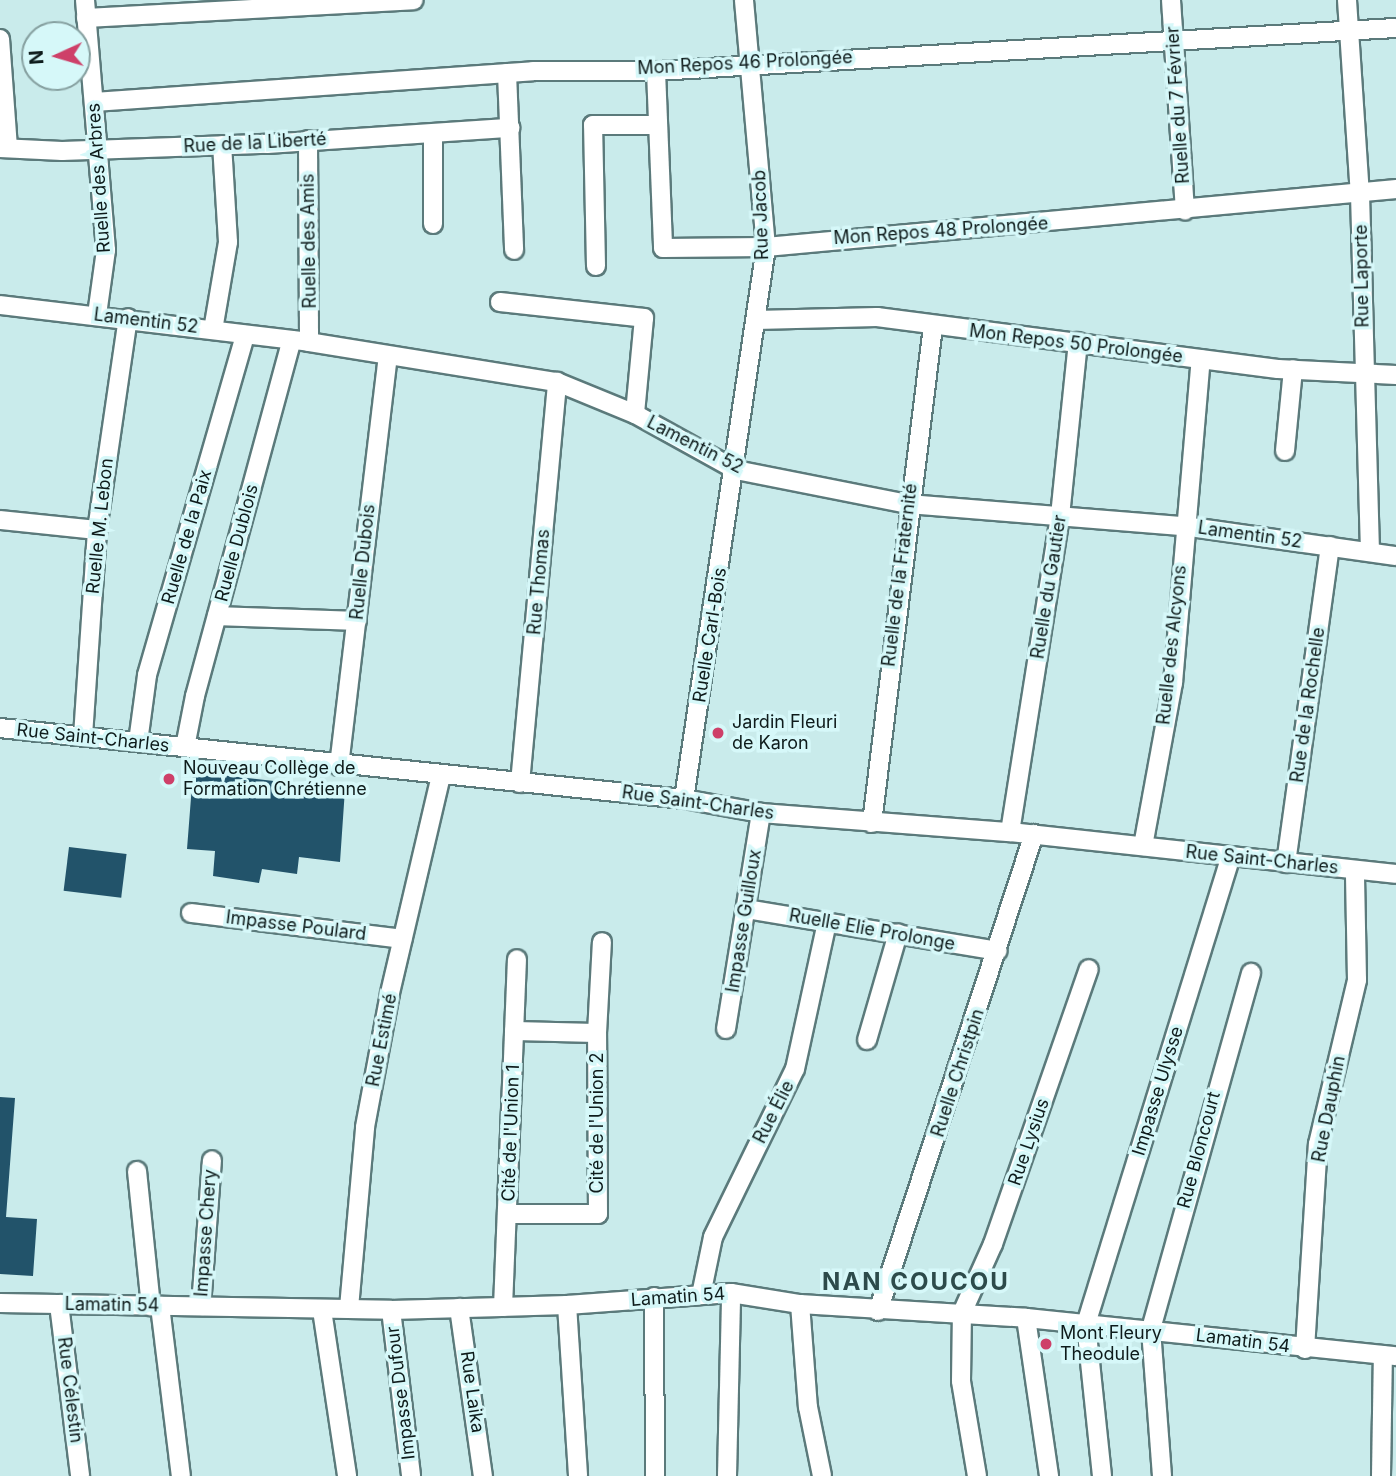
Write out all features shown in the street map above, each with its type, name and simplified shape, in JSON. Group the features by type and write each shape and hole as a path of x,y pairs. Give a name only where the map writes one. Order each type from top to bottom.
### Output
{"street":[{"path":"86,9 414,0"},
{"name":"Rue Jacob","path":"736,470 766,247 744,0"},
{"name":"Ruelle du 7 Février","path":"1171,0 1185,211"},
{"name":"Rue Laporte","path":"1347,0 1360,194 1370,552"},
{"name":"Ruelle des Arbres","path":"86,9 106,250 97,315"},
{"name":"Mon Repos 46 Prolongée","path":"94,102 507,73 656,71 1396,28"},
{"path":"0,38 4,148"},
{"name":"Mon Repos 48 Prolongée","path":"656,71 663,248 766,247 1185,211 1396,189"},
{"path":"507,73 514,250"},
{"path":"596,266 593,125 658,125"},
{"name":"Rue de la Liberté","path":"4,148 98,150 510,128"},
{"path":"433,134 433,225"},
{"name":"Ruelle des Amis","path":"301,341 308,140"},
{"path":"213,330 228,242 222,145"},
{"path":"500,302 644,318 635,414"},
{"name":"Lamentin 52","path":"0,305 128,318 301,341 557,382 635,414 736,470 908,504 1184,526 1396,556"},
{"name":"Mon Repos 50 Prolongée","path":"756,320 877,317 933,327 1077,342 1201,359 1364,375 1396,375"},
{"name":"Ruelle M. Lebon","path":"83,736 97,530 128,318"},
{"name":"Ruelle de la Fraternité","path":"872,823 908,504 933,327"},
{"name":"Ruelle de la Paix","path":"138,742 147,675 245,335"},
{"name":"Ruelle Dublois","path":"186,747 217,615 301,341"},
{"name":"Ruelle du Gautier","path":"1010,832 1060,516 1077,342"},
{"name":"Ruelle Dubois","path":"339,766 388,357"},
{"name":"Ruelle des Alcyons","path":"1143,846 1173,683 1184,526 1201,359"},
{"path":"1285,452 1293,369"},
{"name":"Rue Thomas","path":"520,783 557,382"},
{"name":"Ruelle Carl-Bois","path":"684,799 736,470"},
{"path":"0,520 97,530"},
{"name":"Rue de la Rochelle","path":"1286,863 1330,546"},
{"path":"217,615 357,621"},
{"name":"Rue Saint-Charles","path":"0,728 339,766 684,799 761,813 1034,834 1230,858 1396,874"},
{"name":"Rue Estimé","path":"349,1308 365,1127 402,939 441,775"},
{"name":"Impasse Guilloux","path":"726,1029 761,813"},
{"name":"Ruelle Christpin","path":"878,1311 998,951 1034,834"},
{"name":"Impasse Ulysse","path":"1086,1324 1230,858"},
{"name":"Rue Dauphin","path":"1305,1349 1318,1144 1357,980 1355,871"},
{"name":"Ruelle Elie Prolonge","path":"747,909 998,951"},
{"name":"Impasse Poulard","path":"191,913 402,939"},
{"name":"Rue Élie","path":"701,1295 713,1237 795,1069 827,922"},
{"path":"867,1040 898,933"},
{"name":"Cité de l'Union 2","path":"509,1214 598,1214 597,1033 602,942"},
{"name":"Cité de l'Union 1","path":"503,1307 509,1214 517,959"},
{"name":"Rue Lysius","path":"962,1313 993,1244 1089,969"},
{"name":"Rue Bloncourt","path":"1162,1476 1152,1329 1251,973"},
{"path":"514,1031 597,1033"},
{"name":"Impasse Chery","path":"201,1306 212,1160"},
{"path":"137,1171 181,1476"},
{"path":"727,1476 731,1293"},
{"name":"Lamatin 54","path":"0,1303 391,1310 567,1305 731,1293 800,1304 878,1311 1026,1318 1152,1329 1305,1349 1390,1355"},
{"path":"654,1297 655,1476"},
{"name":"Rue Célestin","path":"59,1304 80,1476"},
{"path":"800,1304 808,1406 822,1476"},
{"path":"567,1305 578,1476"},
{"name":"Rue Laika","path":"459,1308 483,1476"},
{"path":"322,1310 347,1476"},
{"name":"Impasse Dufour","path":"391,1310 411,1476"},
{"path":"962,1313 961,1381 977,1476"},
{"path":"1026,1318 1049,1476"},
{"path":"1086,1324 1102,1476"},
{"path":"1381,1476 1390,1355"}],"building":[{"path":"193,772 345,789 340,862 299,857 297,874 262,869 259,883 213,876 215,851 187,849"},
{"path":"69,847 127,854 121,898 64,891"},
{"path":"0,1097 15,1098 6,1217 37,1219 33,1276 0,1274"}],"place":[{"name":"Jardin Fleuri de Karon","path":"718,733"},
{"name":"Nouveau Collège de Formation Chrétienne","path":"169,779"},
{"name":"Mont Fleury Theodule","path":"1046,1344"}],"district":[{"name":"NAN COUCOU","path":"916,1282"}]}
